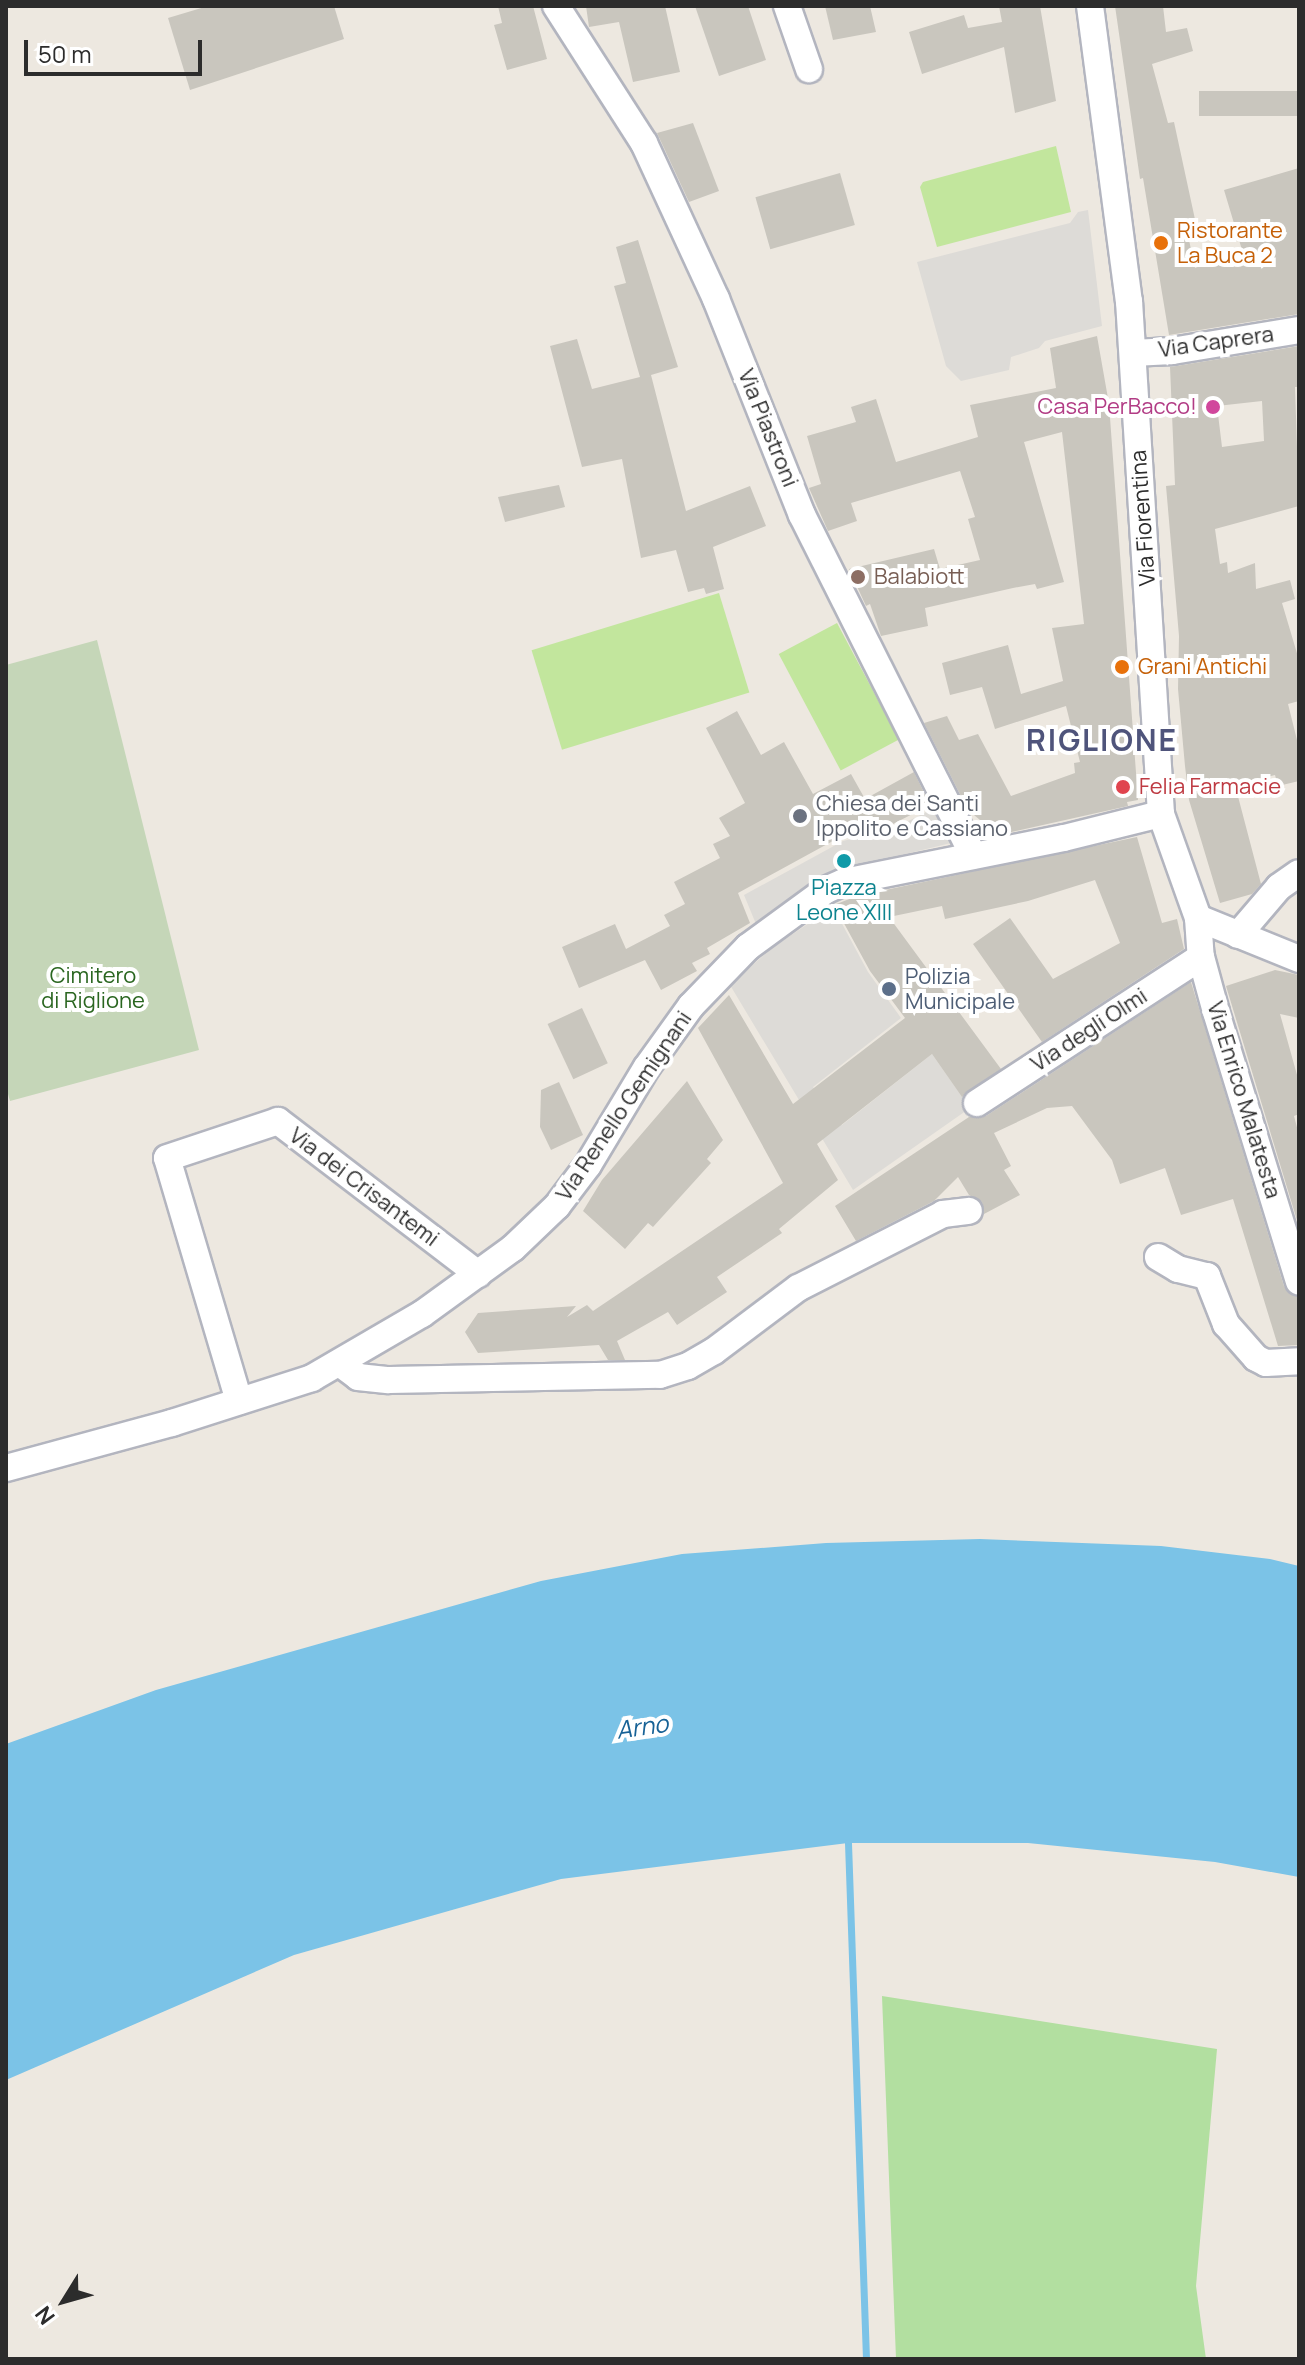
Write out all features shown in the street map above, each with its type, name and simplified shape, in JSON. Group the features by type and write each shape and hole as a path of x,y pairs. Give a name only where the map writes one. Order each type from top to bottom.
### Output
{"street":[{"name":"Via Piastroni","path":"556,6 644,143 721,312 808,529 973,855"},
{"path":"787,6 809,69"},
{"name":"Via Fiorentina","path":"1090,6 1120,219 1133,353 1161,814 1198,918"},
{"name":"Via Caprera","path":"1133,353 1172,351 1299,330"},
{"name":"Via Renello Gemignani","path":"6,1468 172,1423 312,1378 341,1364 422,1314 513,1248 567,1193 588,1165 647,1067 691,1006 748,947 815,908 844,882 1064,838 1161,814"},
{"path":"1238,935 1279,887 1299,873"},
{"path":"1198,918 1299,959"},
{"name":"Via Enrico Malatesta","path":"1198,918 1201,957 1299,1281"},
{"name":"Via degli Olmi","path":"977,1103 1201,957"},
{"name":"Via dei Crisantemi","path":"239,1401 167,1158 278,1121 478,1274"},
{"path":"341,1364 358,1377 389,1380 660,1375 688,1366 714,1351 798,1288 943,1214 969,1211"},
{"path":"1158,1257 1178,1269 1207,1276 1226,1324 1256,1358 1266,1363 1299,1361"}],"green space":[{"path":"1056,146 1071,212 937,247 920,187 923,182"},
{"path":"719,593 749,692 562,750 532,650"},
{"path":"837,623 899,740 841,771 779,654"},
{"name":"Cimitero di Riglione","path":"97,640 199,1050 10,1101 6,1087 6,665"},
{"path":"882,1996 1217,2049 1196,2286 1206,2359 896,2359"}],"shaded area":[{"path":"1088,210 1102,326 1045,341 1039,348 1011,357 1009,370 961,381 946,366 917,262 1070,223 1078,212"},
{"name":"Piazza Leone XIII","path":"936,807 951,843 839,870 756,924 744,895 843,841 893,829"},
{"path":"833,907 868,972 901,1018 813,1087 842,1125 932,1054 970,1108 853,1190 730,985 772,948"}],"water":[{"name":"Arno","path":"980,1539 1161,1546 1270,1559 1299,1566 1299,1877 1215,1862 1028,1843 848,1843 561,1879 294,1955 6,2080 6,1744 156,1690 541,1581 682,1554 826,1543"}],"building":[{"path":"208,6 334,6 344,39 190,90 168,18"},
{"path":"498,6 533,6 547,59 507,70 494,25 502,23"},
{"path":"586,6 665,6 680,72 633,82 619,22 589,27"},
{"path":"695,6 748,6 766,60 719,76"},
{"path":"825,6 870,6 876,32 833,40"},
{"path":"999,6 1040,6 1056,101 1015,113 1004,47 922,74 909,32 964,15 968,28 1002,22"},
{"path":"1115,6 1163,6 1166,32 1187,28 1193,51 1152,64 1168,123 1174,122 1196,224 1186,226 1195,268 1242,250 1224,190 1299,168 1299,314 1169,335 1143,178 1140,179"},
{"path":"1199,91 1299,91 1299,116 1199,116"},
{"path":"693,123 719,191 689,202 657,133"},
{"path":"840,173 855,225 770,249 755,197"},
{"path":"638,240 678,367 651,375 686,511 750,486 766,526 713,547 724,589 706,594 704,588 688,592 676,550 641,558 622,459 582,467 550,346 577,339 592,389 640,377 614,286 626,283 616,247"},
{"path":"1097,336 1109,404 1138,800 1127,802 1128,806 998,835 968,810 924,723 947,716 959,740 978,734 1011,796 1075,773 1074,763 1080,762 1066,706 995,729 982,687 950,695 942,663 1008,645 1021,694 1063,681 1052,628 1084,624 1062,432 1024,442 1064,582 1037,589 1035,584 1013,588 925,608 928,626 881,636 870,604 866,606 849,569 934,549 940,569 980,560 968,519 975,517 960,471 851,503 857,521 828,531 809,488 821,484 807,436 856,422 851,407 876,399 896,462 978,437 970,405 1056,388 1050,348"},
{"path":"1299,346 1299,387 1295,387 1299,506 1215,529 1220,564 1227,562 1228,573 1255,563 1256,589 1290,580 1295,599 1282,603 1299,660 1299,701 1288,704 1299,748 1299,781 1278,786 1275,775 1235,785 1261,884 1252,894 1220,903 1189,800 1185,766 1178,689 1179,636 1166,486 1175,485 1170,367","holes":["1262,401 1264,441 1222,447 1217,406"]},
{"path":"559,485 565,507 505,522 498,497"},
{"path":"737,711 761,755 784,742 813,794 851,774 865,799 914,772 930,805 893,824 842,836 738,893 750,923 707,948 710,954 692,963 697,971 661,990 645,960 579,988 562,947 615,924 626,949 670,926 664,915 685,904 674,882 720,858 713,844 730,836 719,818 745,803 706,728"},
{"path":"1137,837 1162,923 1177,919 1184,949 1042,1042 973,944 1010,918 1053,979 1120,943 1095,880 1028,901 945,919 942,906 889,917 1001,1069 962,1097 932,1054 817,1144 838,1180 779,1229 782,1233 717,1277 727,1292 677,1325 668,1312 617,1341 625,1360 608,1360 599,1345 478,1353 465,1332 478,1313 576,1306 567,1317 587,1305 593,1311 783,1183 698,1028 729,995 793,1104 905,1018 870,971 834,905 857,896"},
{"path":"1275,970 1299,975 1299,1018 1280,1014 1299,1082 1299,1114 1294,1116 1299,1135 1299,1227 1226,986"},
{"path":"1191,982 1284,1286 1289,1293 1299,1297 1299,1345 1278,1346 1233,1199 1181,1215 1165,1168 1120,1184 1112,1160 1072,1106 1047,1108 994,1133 1011,1166 1004,1170 1020,1195 984,1214 982,1202 969,1195 958,1177 934,1201 856,1241 835,1206 969,1117 986,1116"},
{"path":"582,1008 608,1063 573,1079 548,1024"},
{"path":"687,1081 723,1140 707,1159 711,1163 653,1227 648,1223 625,1249 583,1211 602,1180"},
{"path":"559,1082 583,1135 551,1150 540,1127 541,1090"}],"waterway":[{"path":"848,1843 866,2359"}],"place":[{"name":"Ristorante La Buca 2","path":"1161,243"},
{"name":"Casa PerBacco!","path":"1213,407"},
{"name":"Balabiott","path":"858,577"},
{"name":"Grani Antichi","path":"1122,667"},
{"name":"Felia Farmacie","path":"1123,787"},
{"name":"Chiesa dei Santi Ippolito e Cassiano","path":"800,816"},
{"name":"Piazza Leone XIII","path":"844,861"},
{"name":"Polizia Municipale","path":"889,989"}],"district":[{"name":"RIGLIONE","path":"1102,740"}]}
